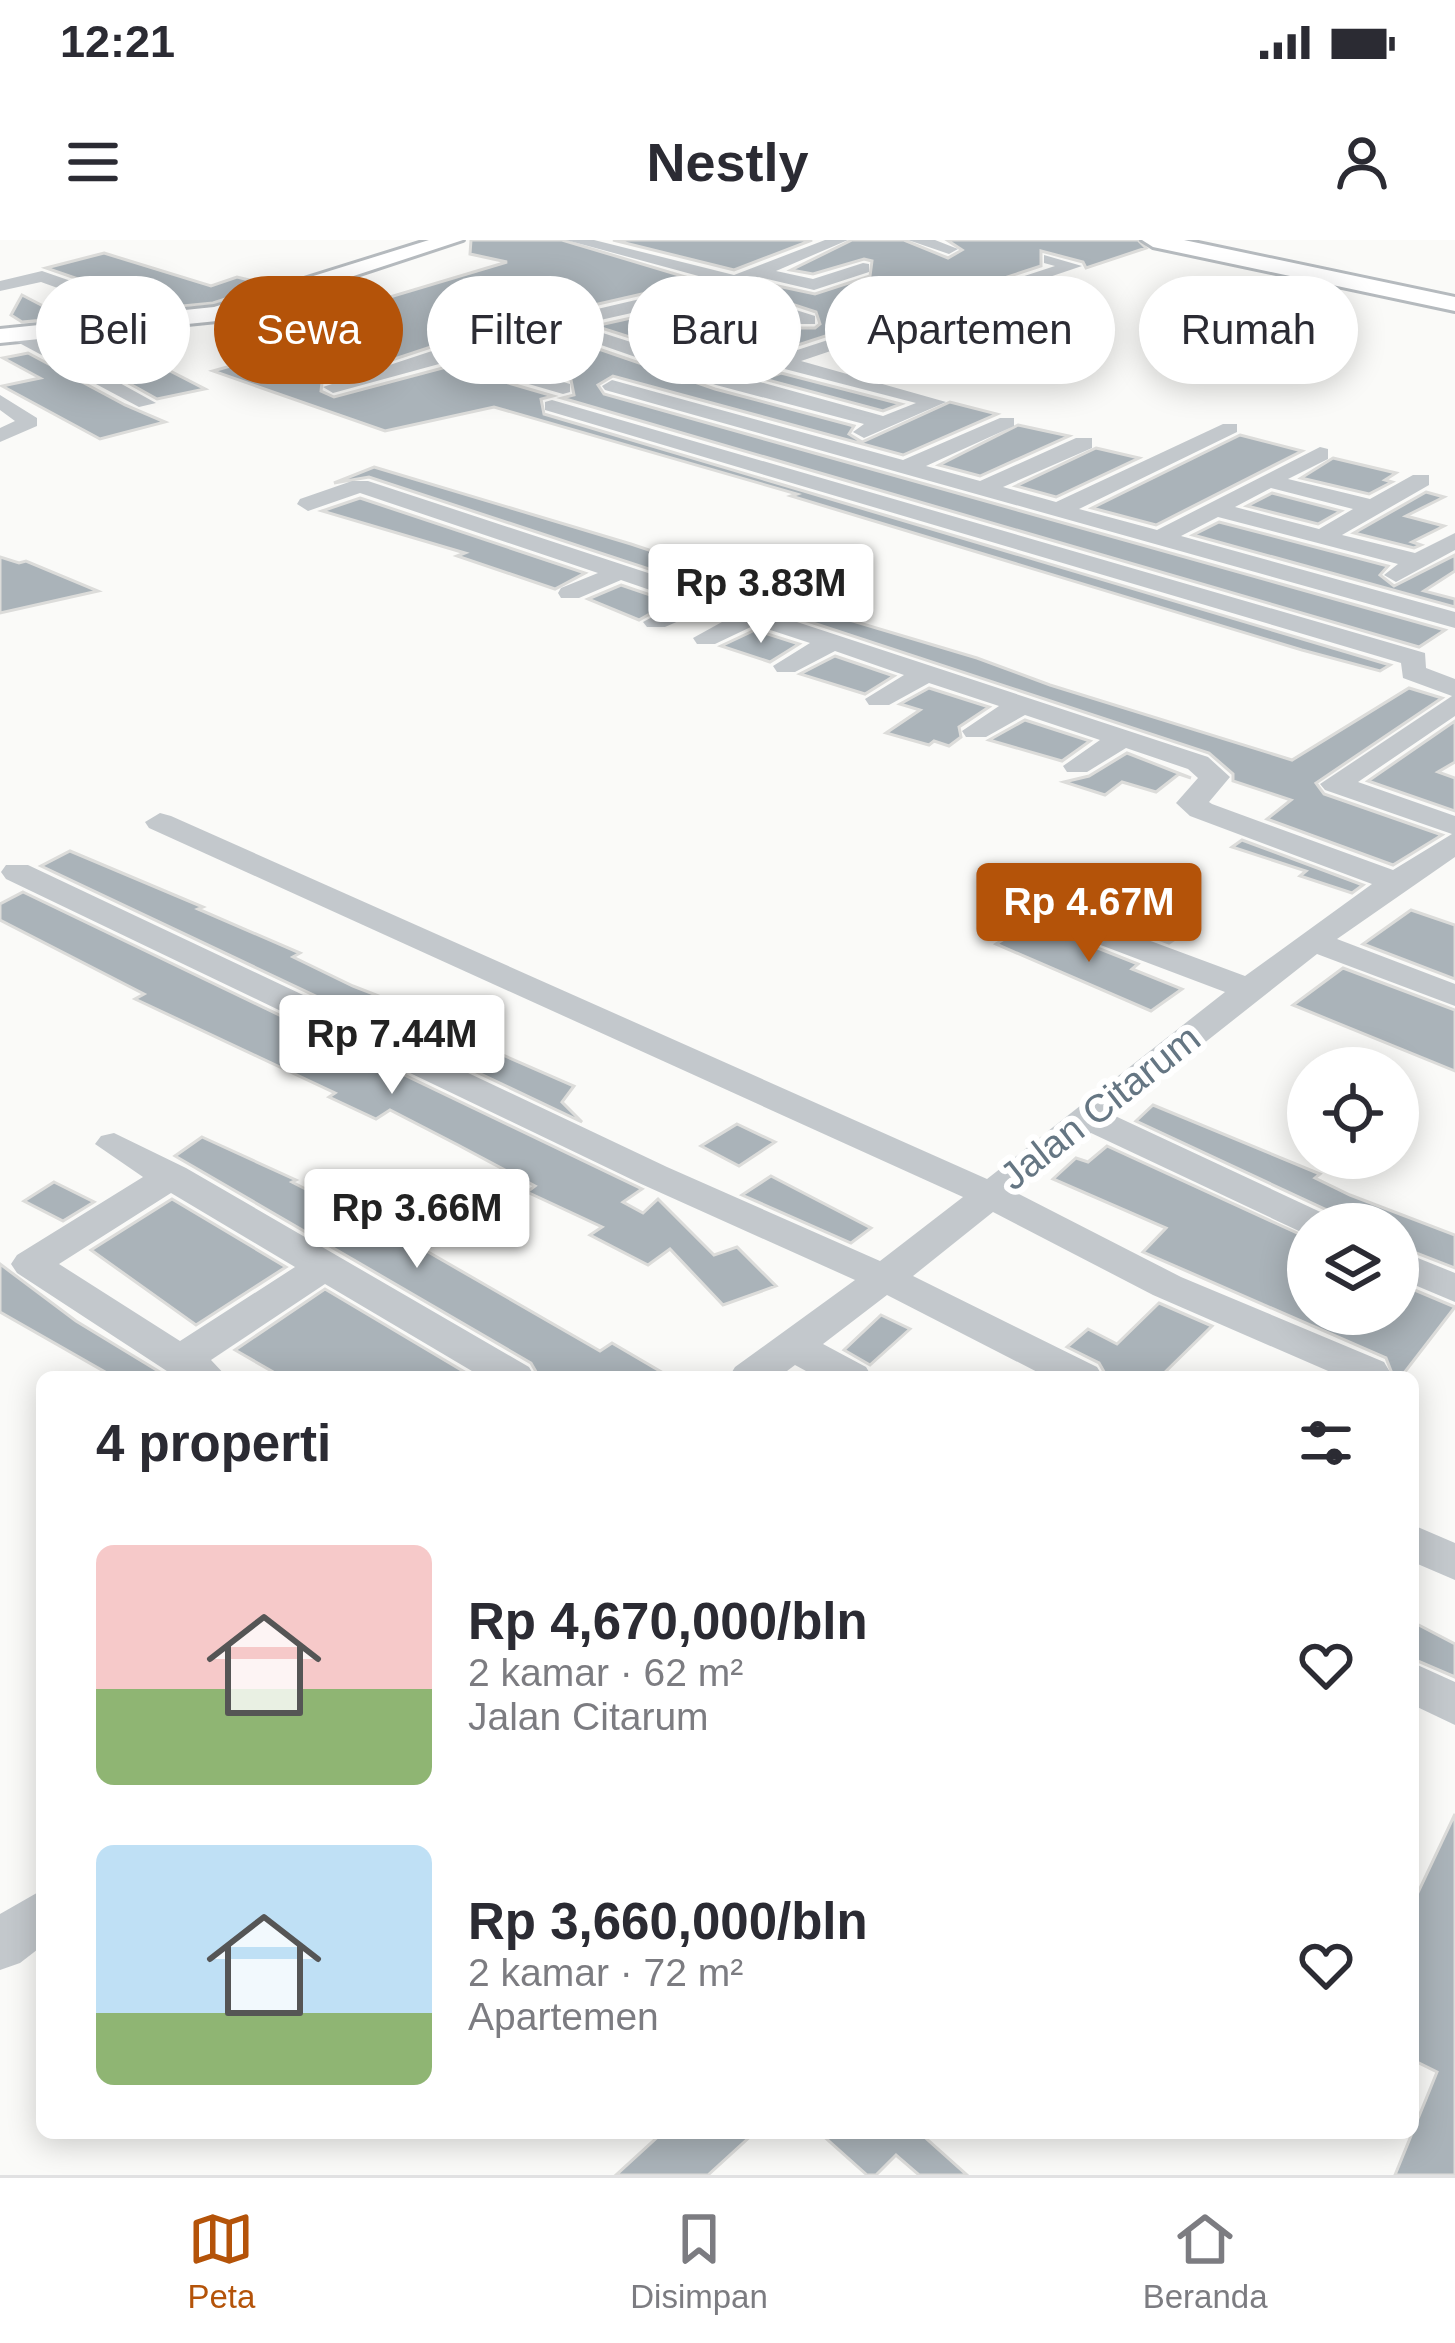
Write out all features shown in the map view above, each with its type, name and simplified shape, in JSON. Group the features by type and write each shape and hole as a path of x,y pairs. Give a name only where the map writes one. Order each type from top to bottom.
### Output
{"main road":[{"path":"190,316 246,307 452,240"},
{"path":"1153,240 1455,304"}],"street":[{"path":"574,240 719,276"},
{"path":"916,240 949,249"},
{"path":"751,276 825,241"},
{"path":"801,355 1073,266 1054,251"},
{"path":"4,264 42,276"},
{"path":"760,272 814,285 862,268"},
{"path":"0,286 36,277"},
{"path":"801,318 808,320"},
{"path":"8,335 146,403"},
{"path":"333,387 427,358"},
{"path":"801,368 936,403 825,446"},
{"path":"524,384 1455,670"},
{"path":"664,401 713,384"},
{"path":"740,384 887,424"},
{"path":"612,386 1366,594 1455,624 1416,659 1412,672 1455,689"},
{"path":"0,401 30,422 0,436"},
{"path":"906,467 1006,422"},
{"path":"1058,510 1230,428"},
{"path":"983,488 1084,443"},
{"path":"1198,444 1294,468"},
{"path":"1160,538 1320,454"},
{"path":"1321,537 1421,479"},
{"path":"1268,481 1373,507"},
{"path":"308,504 360,486 1198,763 1215,777 1191,803 1201,810 1394,881"},
{"path":"382,517 416,505"},
{"path":"1215,509 1416,561"},
{"path":"442,538 476,524"},
{"path":"1366,594 1455,540"},
{"path":"514,562 548,548"},
{"path":"570,593 620,572"},
{"path":"656,622 705,600"},
{"path":"706,638 753,616"},
{"path":"786,666 833,642"},
{"path":"879,699 927,673"},
{"path":"1455,704 1335,784 1455,826"},
{"path":"976,731 1022,705"},
{"path":"1077,766 1123,738"},
{"path":"160,822 978,1204 1368,1371"},
{"name":"Jalan Citarum","path":"758,1371 1089,1118 1248,989 1394,881 1455,843"},
{"path":"17,872 653,1175 883,1277 1070,1371"},
{"path":"1048,914 1248,989"},
{"path":"1313,940 1455,996"},
{"path":"1089,1118 1287,1210"},
{"path":"114,1144 504,1371"},
{"path":"15,1254 172,1176"},
{"path":"15,1254 194,1369 326,1265"},
{"path":"1419,1273 1455,1289"},
{"path":"793,1346 840,1371"},
{"path":"1419,1545 1455,1563"},
{"path":"1419,1685 1455,1705"},
{"path":"0,1946 36,1919"}],"building":[{"path":"471,240 562,240 682,276 628,276 628,297 604,303 604,276 460,276 507,262 470,254"},
{"path":"613,240 812,240 734,270"},
{"path":"852,240 904,240 948,258 962,250 947,240 1138,240 1146,248 1086,268 1083,262 1041,251 1041,266 1010,276 870,276 872,261 864,259 813,274 791,270"},
{"path":"104,253 179,276 69,276 46,268"},
{"path":"190,280 214,285 213,303 190,305"},
{"path":"427,286 427,348 403,356 403,293"},
{"path":"801,291 825,291 825,336 801,344 801,328 820,324 816,312 801,307"},
{"path":"22,295 36,302 36,321 22,322 11,315"},
{"path":"628,319 628,336 604,329 604,324"},
{"path":"604,351 628,359 628,380 613,376 604,381"},
{"path":"28,353 36,357 36,376 3,358"},
{"path":"427,372 427,384 512,384 553,396 541,399 544,414 1390,665 1380,671 1302,650 791,496 797,494 494,407 385,431 250,384 322,384 321,391 334,397 383,384 403,384 403,379"},
{"path":"801,378 901,404 883,411 783,384 801,384"},
{"path":"36,379 36,384 86,384 165,422 100,439 2,386"},
{"path":"190,381 205,389 157,399 130,384"},
{"path":"572,384 600,384 604,394 1445,630 1419,647 562,398 574,395"},
{"path":"642,384 700,384 854,426 849,434 862,442 950,402 997,414 903,455"},
{"path":"1018,425 1069,436 980,476 939,465"},
{"path":"1240,435 1302,451 1156,525 1092,508"},
{"path":"1096,448 1139,458 1056,497 1016,486"},
{"path":"1333,458 1396,473 1385,480 1392,482 1369,494 1301,478"},
{"path":"374,467 631,544 667,556 661,559 751,584 744,588 762,594 1292,760 1409,688 1442,698 1316,783 1324,794 1442,835 1393,865 1267,819 1291,800 1233,781 1233,774 1209,753 369,477 334,483"},
{"path":"1426,492 1444,497 1406,516 1444,526 1412,542 1421,545 1414,548 1354,533"},
{"path":"1272,493 1341,511 1318,524 1247,506"},
{"path":"360,498 585,573 555,589 457,556 465,553 322,511"},
{"path":"1219,522 1388,566 1380,575 1394,586 1455,555 1455,571 1424,591 1455,599 1455,607 1193,535"},
{"path":"0,557 26,561 98,591 0,613"},
{"path":"621,585 671,602 639,620 588,599"},
{"path":"755,630 799,644 770,662 721,646"},
{"path":"835,656 894,676 865,694 800,674"},
{"path":"929,688 989,707 959,727 961,737 949,746 886,733 920,710 900,704"},
{"path":"1025,720 1090,741 1062,761 989,740"},
{"path":"1455,721 1455,762 1438,772 1455,778 1455,811 1368,781"},
{"path":"1127,753 1191,778 1179,774 1156,792 1122,782 1105,795 1064,782 1089,776"},
{"path":"1242,840 1363,885 1352,893 1300,876 1306,871 1232,847"},
{"path":"70,851 300,953 293,957 353,986 476,1034 468,1040 574,1086 562,1102 582,1122 41,866"},
{"path":"23,892 642,1189 623,1202 643,1213 658,1199 714,1255 737,1247 776,1286 723,1305 670,1249 648,1265 590,1235 602,1227 527,1192 535,1186 458,1145 390,1110 376,1119 329,1097 335,1093 135,999 144,994 0,920 0,904"},
{"path":"1075,895 1178,937 1169,943 1062,903"},
{"path":"1411,910 1455,925 1455,979 1363,944"},
{"path":"1032,922 1138,964 1132,969 1182,989 1151,1011 996,944"},
{"path":"1343,968 1455,1010 1455,1071 1419,1056 1419,1047 1396,1047 1293,1005"},
{"path":"1153,1105 1287,1160 1287,1179 1317,1179 1371,1203 1312,1203 1136,1121"},
{"path":"737,1124 775,1142 739,1166 701,1146"},
{"path":"202,1137 296,1180 292,1182 430,1253 600,1351 612,1343 660,1371 536,1371 531,1363 175,1156"},
{"path":"1107,1146 1287,1228 1287,1315 1143,1252 1166,1228 1053,1179 1076,1158 1088,1162"},
{"path":"771,1176 871,1228 851,1243 742,1195"},
{"path":"54,1182 94,1202 63,1221 24,1201"},
{"path":"172,1199 286,1267 196,1325 91,1250"},
{"path":"1419,1221 1455,1235 1455,1268 1419,1254"},
{"path":"0,1264 76,1321 158,1371 103,1371 0,1312"},
{"path":"325,1289 463,1371 272,1371 235,1350"},
{"path":"1419,1292 1455,1307 1406,1371 1391,1371 1386,1358 1333,1335 1419,1335"},
{"path":"1159,1303 1212,1326 1166,1371 1104,1371 1099,1363 1067,1347 1088,1329 1117,1344"},
{"path":"881,1315 910,1329 870,1365 844,1350"},
{"path":"1419,1625 1455,1644 1455,1677 1419,1662"},
{"path":"1455,1814 1455,2175 1395,2175 1410,2139 1419,2139 1419,2116 1437,2072 1419,2063 1419,1890"},
{"path":"655,2139 747,2139 708,2175 616,2175"},
{"path":"827,2139 927,2139 967,2175 919,2175 896,2155 876,2175 867,2175"}]}
